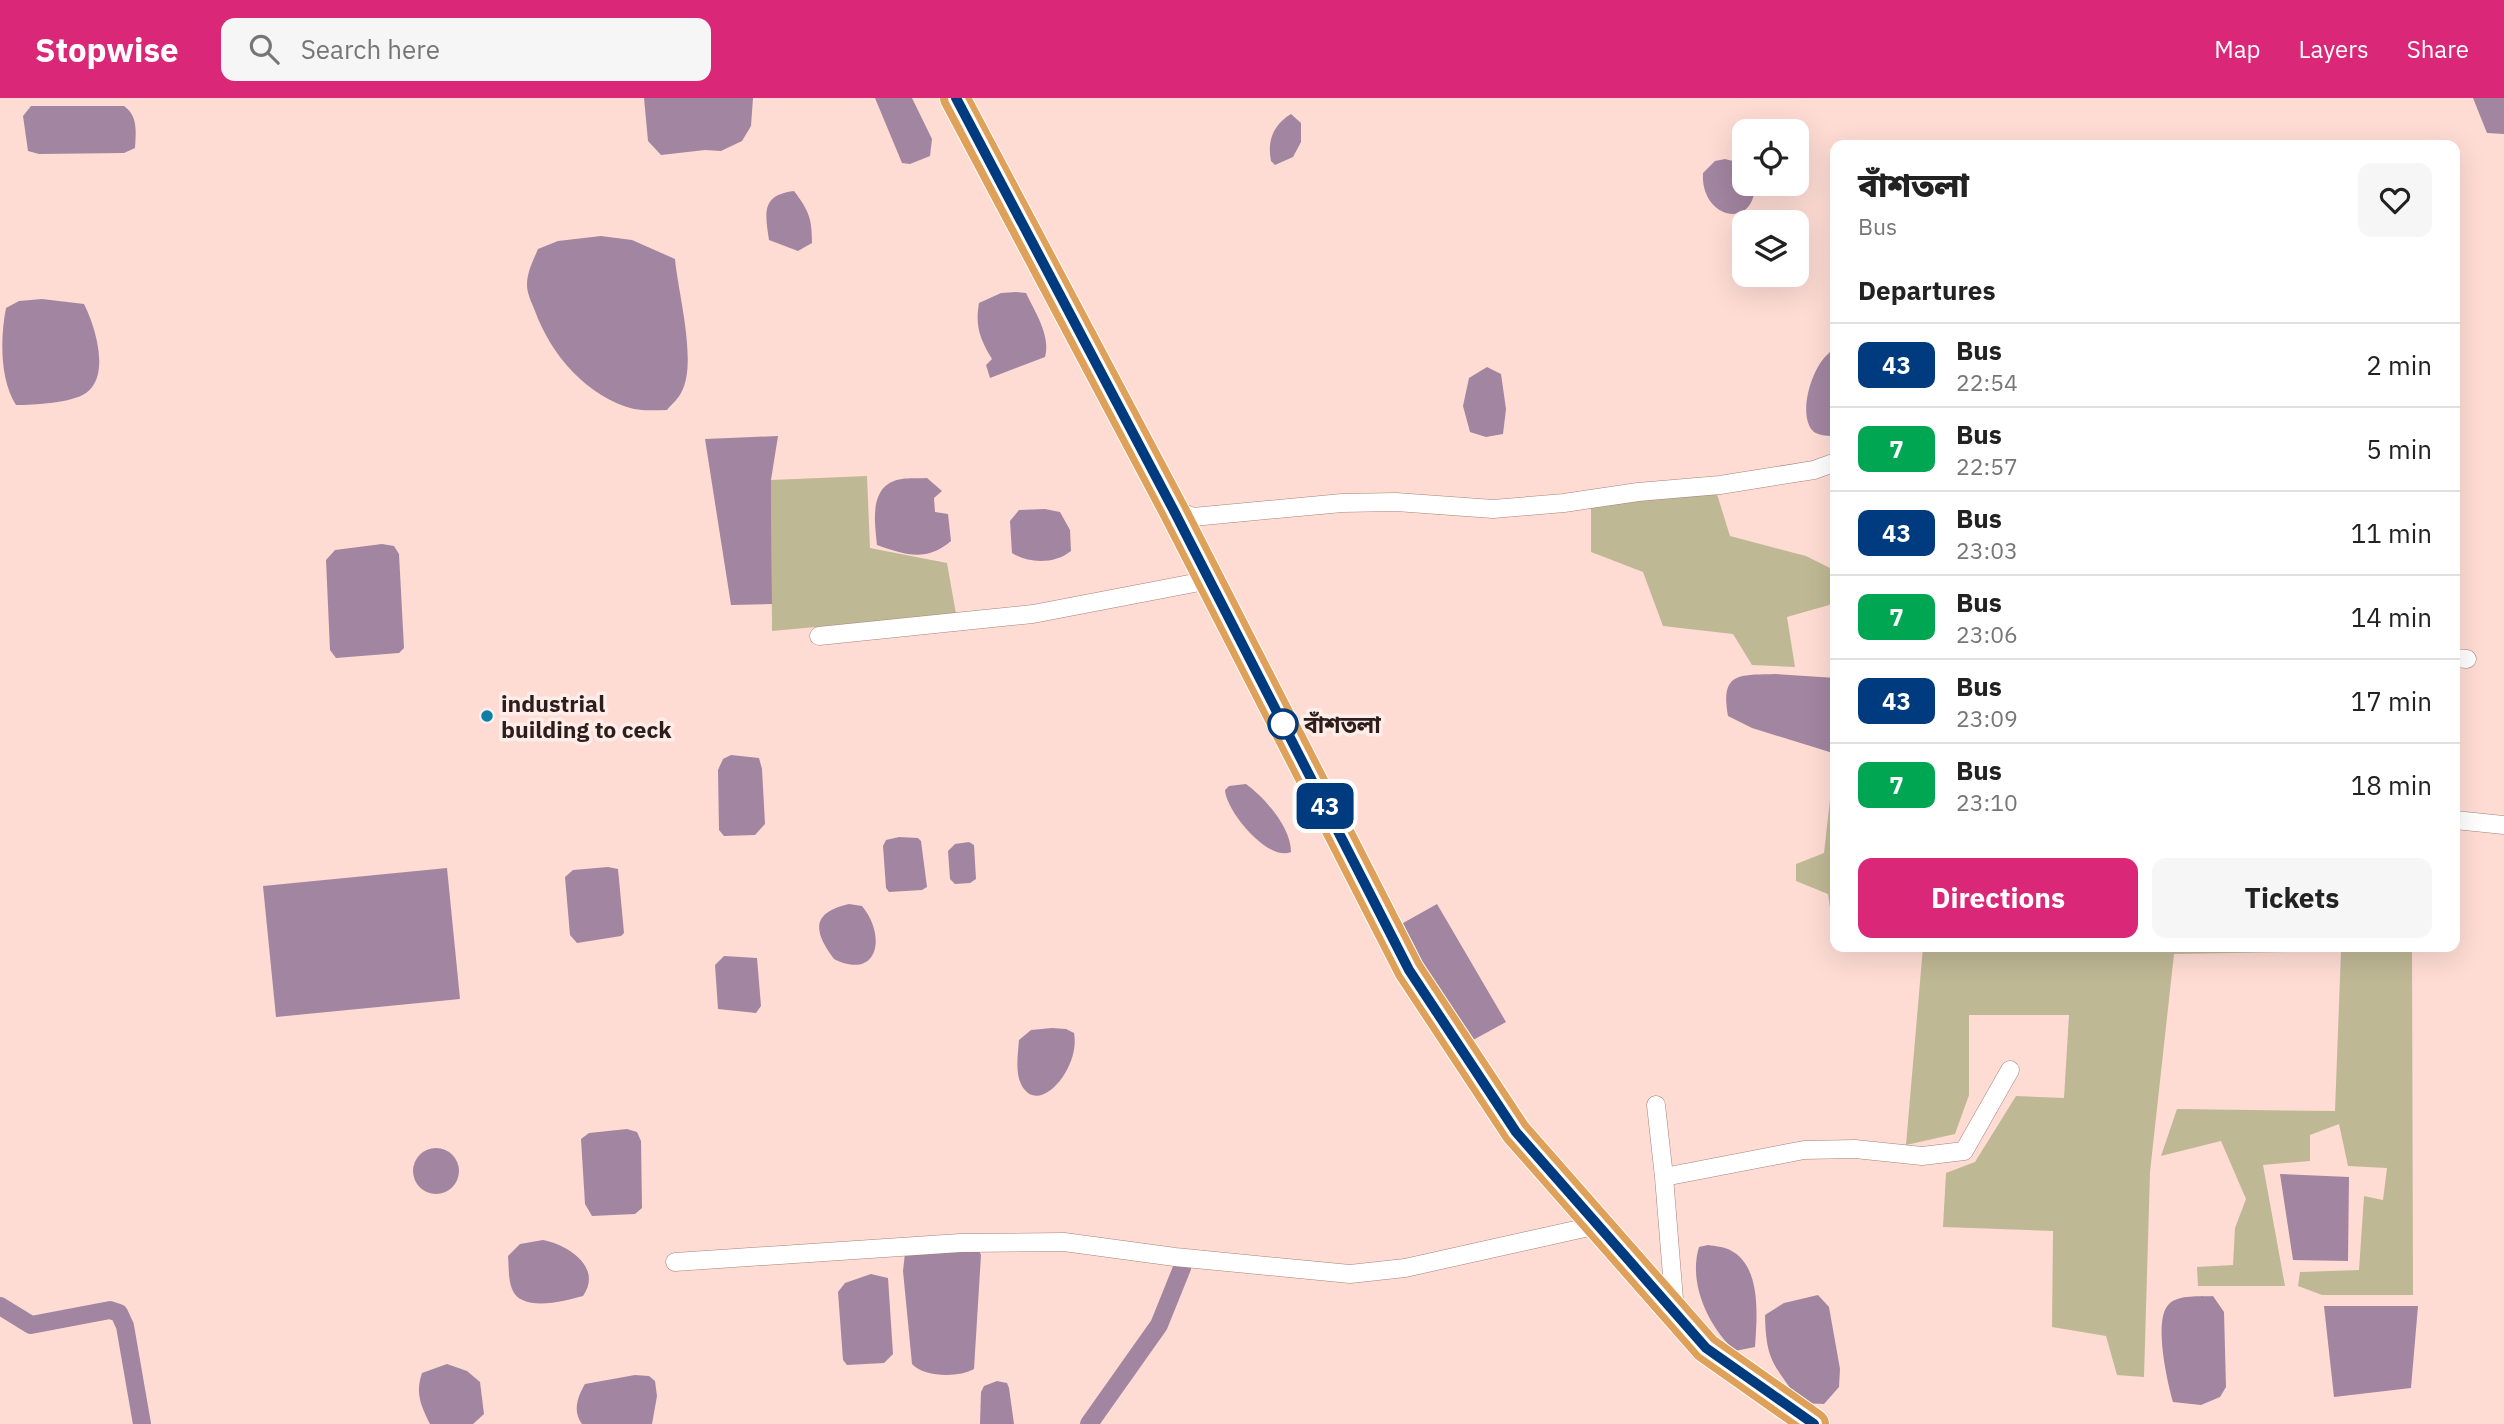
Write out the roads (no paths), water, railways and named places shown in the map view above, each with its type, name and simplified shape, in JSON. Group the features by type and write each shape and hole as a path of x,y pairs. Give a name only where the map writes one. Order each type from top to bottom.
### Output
{"highway":[{"path":"956,98 1210,580 1409,970 1516,1132 1706,1348 1814,1424"}],"street":[{"path":"1173,509 1193,517 1342,503 1396,502 1493,509 1720,485 1814,470 1830,464"},
{"path":"819,636 1033,614 1210,580"},
{"path":"2460,821 2504,825"},
{"path":"1664,1177 1804,1150 1855,1149 1922,1156 1964,1151 2010,1070"},
{"path":"1656,1105 1675,1312 1679,1317"},
{"path":"675,1262 960,1243 1064,1242 1175,1257 1350,1274 1405,1268 1598,1225"}],"waterway":[{"path":"1089,1424 1159,1325 1182,1268"},
{"path":"0,1306 31,1325 110,1310 119,1313 125,1326 142,1424"}],"place":[{"name":"industrial building to ceck","path":"487,716"},
{"name":"বাঁশতলা","path":"1283,724"}]}
